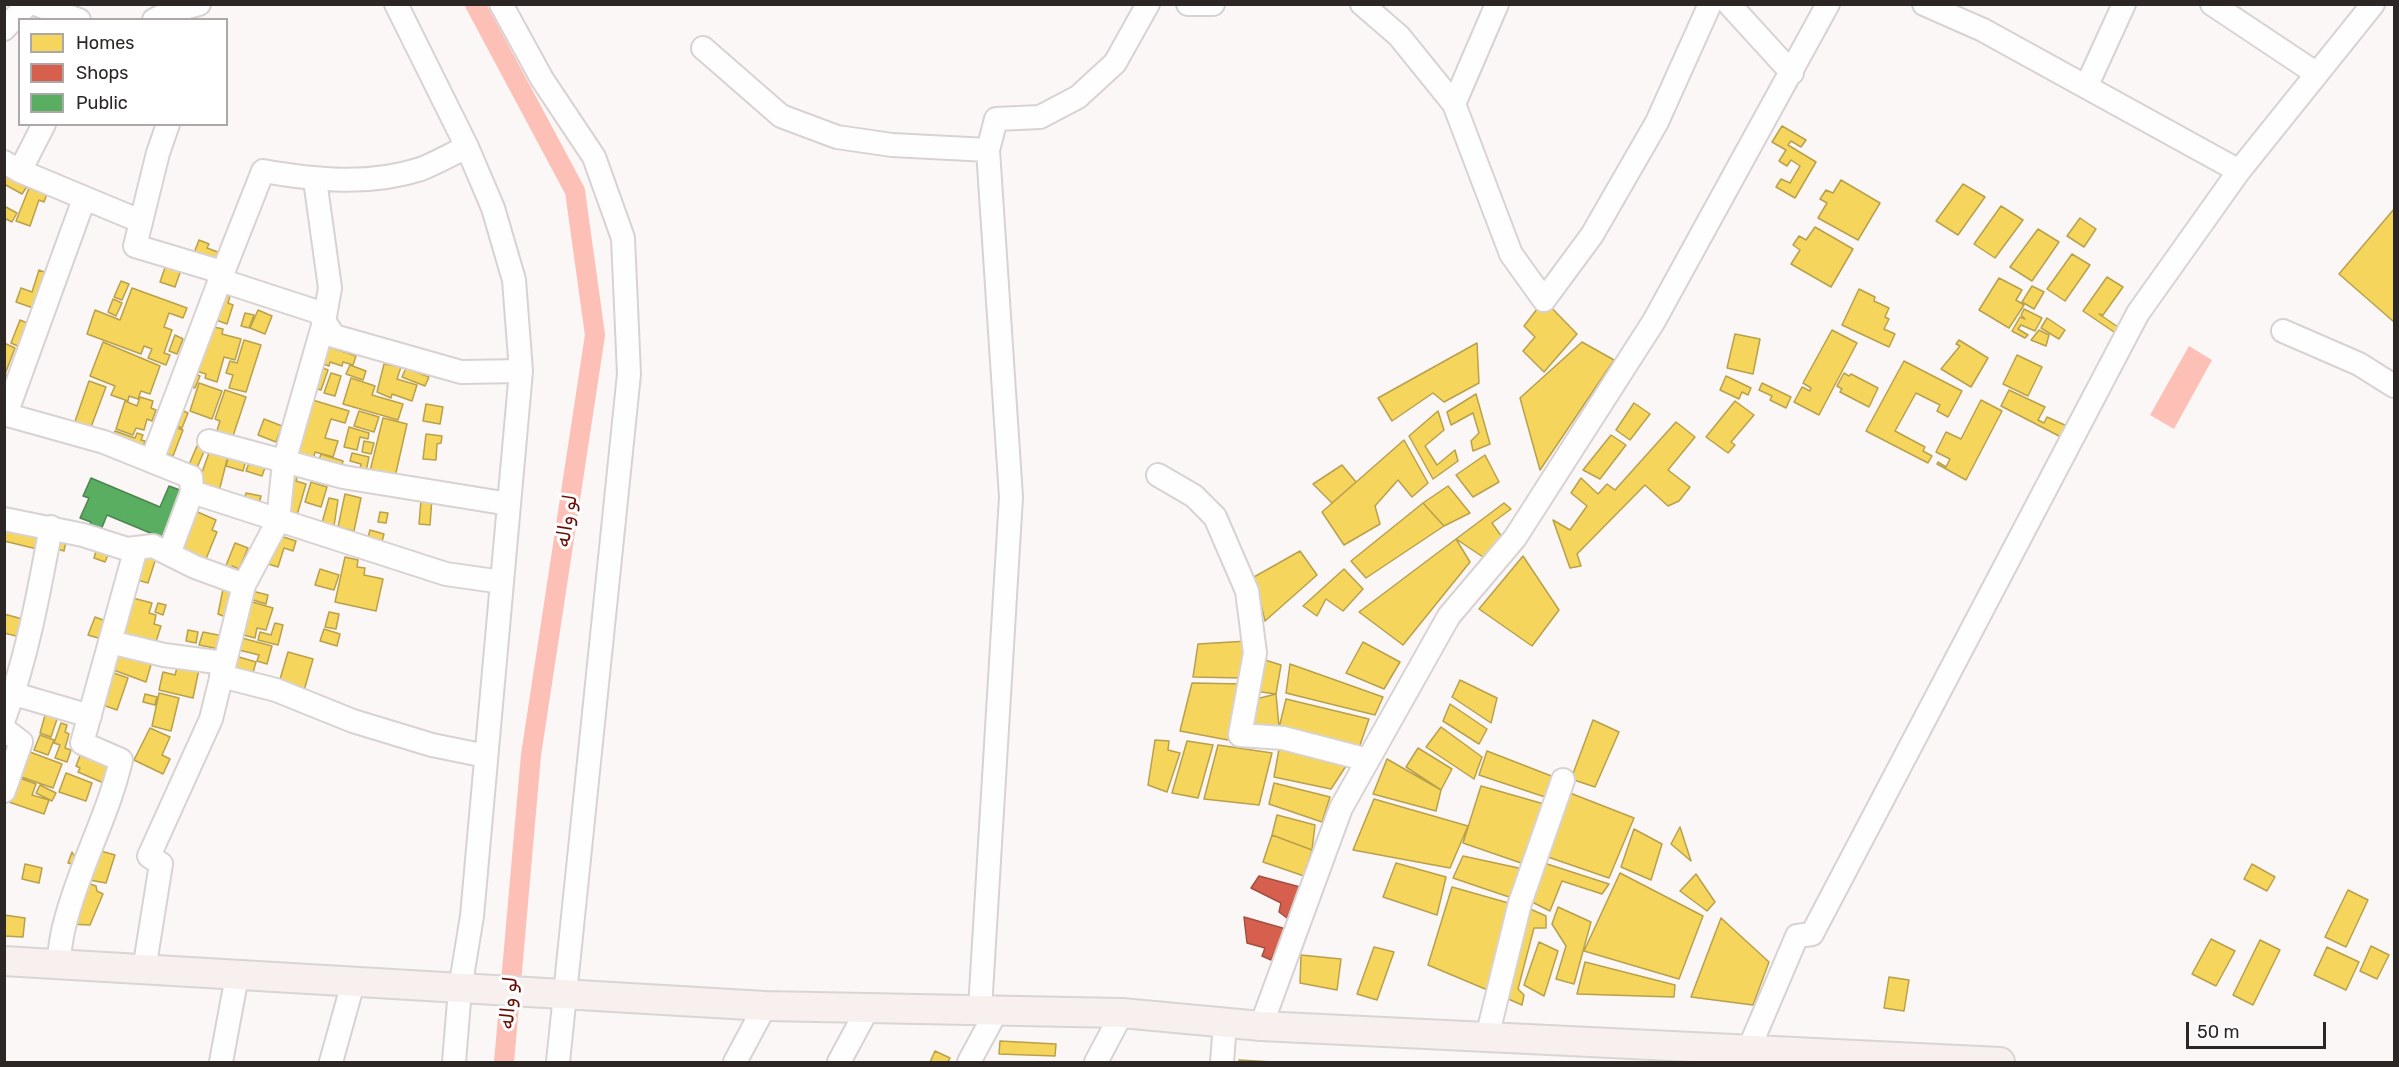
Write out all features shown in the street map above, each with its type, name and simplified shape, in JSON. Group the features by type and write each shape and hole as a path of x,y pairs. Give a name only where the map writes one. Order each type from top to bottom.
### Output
{"main road":[{"path":"4,961 765,1006 1122,1013 1261,1026 1748,1051 1781,1058 2000,1062"}],"street":[{"path":"4,29 28,4"},
{"path":"35,4 74,18"},
{"path":"158,18 172,11 199,4"},
{"path":"396,4 467,147 493,208 514,280 521,371 472,916 460,989 454,1062"},
{"path":"501,4 542,79 594,157 622,238 629,374 558,1062"},
{"path":"1188,4 1213,4"},
{"path":"1362,4 1399,36 1454,104 1511,254 1544,300 1592,235 1657,122 1710,4"},
{"path":"1454,104 1497,4"},
{"path":"1729,4 1792,72"},
{"path":"1261,1026 1341,808 1368,759 1449,616 1515,538 1654,321 1828,4"},
{"path":"1924,4 1983,30 2239,171"},
{"path":"2086,86 2124,4"},
{"path":"2212,4 2318,74"},
{"path":"1748,1051 1786,956 1797,936 1812,934 2138,313 2239,171 2373,4"},
{"path":"969,1062 989,1009 1011,497 988,150 996,119 1040,117 1078,97 1114,63 1145,9"},
{"path":"703,48 781,116 837,137 892,145 988,150"},
{"path":"42,126 12,166 84,199 140,221"},
{"path":"167,126 135,246 215,270 220,280 318,312 334,336 461,372 521,371"},
{"path":"152,460 263,171 315,180 387,177 422,168 467,147"},
{"path":"144,970 161,864 149,856 211,718 244,585 278,521 284,462 324,322 330,288 315,180"},
{"path":"84,199 5,414 104,442 191,477 192,492 169,554"},
{"path":"2283,331 2359,364 2394,386"},
{"path":"209,441 344,477 509,504"},
{"path":"1158,475 1194,496 1215,517 1247,591 1255,653 1240,735 1283,738 1368,759"},
{"path":"192,492 446,574 502,582"},
{"path":"4,519 51,527 127,549 153,546 195,567 244,585"},
{"path":"4,719 9,693 40,589 51,527"},
{"path":"58,964 65,923 97,831 114,791 121,760 82,743 136,548"},
{"path":"110,642 223,670 353,721 420,741 486,756"},
{"path":"9,693 90,716"},
{"path":"4,729 21,742 4,791"},
{"path":"1487,1037 1520,903 1563,780"},
{"path":"221,1062 237,975"},
{"path":"331,1062 353,983"},
{"path":"735,1062 765,1006"},
{"path":"839,1062 868,1008"},
{"path":"1096,1062 1122,1013"},
{"path":"1222,1062 1225,1023"}],"shaded area":[{"path":"2189,346 2212,360 2174,429 2150,415"}],"building: Homes":[{"path":"1782,126 1806,140 1801,147 1791,141 1788,145 1816,162 1795,198 1776,187 1781,179 1790,183 1800,166 1791,160 1787,166 1779,161 1786,150 1772,142"},
{"path":"4,172 28,185 22,194 4,184"},
{"path":"1841,180 1880,203 1858,240 1818,218 1827,203 1820,199 1826,190 1833,193"},
{"path":"1963,184 1985,197 1958,235 1936,221"},
{"path":"29,188 47,194 44,202 39,200 30,226 16,221"},
{"path":"4,206 17,213 12,222 4,218"},
{"path":"2001,206 2023,220 1995,258 1974,244"},
{"path":"2394,209 2394,322 2339,274"},
{"path":"2080,218 2096,229 2084,247 2067,236"},
{"path":"1815,227 1853,249 1831,287 1791,264 1800,250 1793,245 1799,236 1806,240"},
{"path":"2038,229 2059,242 2032,281 2010,267"},
{"path":"199,240 209,244 207,248 223,254 217,268 192,258"},
{"path":"2072,254 2090,265 2065,301 2047,289"},
{"path":"167,262 182,267 175,287 160,282"},
{"path":"39,270 49,274 36,309 16,302 21,288 32,292"},
{"path":"2107,277 2123,287 2103,315 2099,314 2118,327 2114,332 2083,311"},
{"path":"1999,278 2022,290 2016,300 2024,305 2009,328 1979,310"},
{"path":"121,281 129,284 122,300 114,297"},
{"path":"2032,286 2044,292 2034,309 2022,302"},
{"path":"132,288 187,308 183,318 169,313 164,327 172,330 164,353 170,355 166,365 148,358 152,349 144,346 141,354 87,334 95,310 120,320"},
{"path":"1859,289 1875,297 1874,301 1889,308 1885,317 1889,319 1884,329 1895,334 1889,347 1842,325"},
{"path":"217,292 230,296 228,303 233,305 227,324 208,317"},
{"path":"113,299 122,303 116,316 108,312"},
{"path":"1544,300 1577,334 1544,372 1523,351 1535,337 1524,326"},
{"path":"2024,309 2042,318 2035,331 2021,325 2018,329 2028,335 2025,338 2012,331 2020,317 2025,319 2021,315"},
{"path":"258,310 272,316 265,334 250,328"},
{"path":"245,313 254,315 249,328 241,326"},
{"path":"2047,318 2065,330 2059,339 2041,328"},
{"path":"20,320 32,325 22,348 11,343"},
{"path":"205,325 223,329 222,334 241,339 235,360 224,357 217,382 205,378 206,374 190,369"},
{"path":"1832,330 1857,343 1819,415 1794,402 1802,387 1810,391 1811,388 1803,383"},
{"path":"2039,330 2049,335 2046,346 2031,340"},
{"path":"1735,334 1760,339 1753,374 1727,368"},
{"path":"175,335 183,339 177,354 169,351"},
{"path":"244,340 261,345 246,392 229,388 233,375 226,373 230,361 237,363"},
{"path":"1959,340 1988,358 1971,387 1941,369 1960,346 1956,344"},
{"path":"103,342 160,366 150,394 141,391 138,399 129,396 128,401 111,395 115,386 90,376"},
{"path":"1582,342 1614,360 1540,470 1520,398"},
{"path":"4,343 15,348 5,374 11,376 8,386 4,384"},
{"path":"1477,343 1479,383 1444,402 1433,393 1392,421 1378,398"},
{"path":"321,344 356,356 353,365 343,362 342,366 330,362 329,366 315,361"},
{"path":"2017,355 2042,367 2028,396 2003,384"},
{"path":"1904,361 1962,391 1948,417 1937,411 1940,405 1916,393 1895,431 1925,447 1923,451 1932,456 1928,463 1866,431"},
{"path":"384,364 401,367 397,379 417,385 412,401 392,394 391,398 377,392"},
{"path":"315,365 328,370 321,390 308,386"},
{"path":"350,365 366,371 363,380 346,374"},
{"path":"406,368 429,377 425,386 402,377"},
{"path":"187,370 200,376 195,388 182,382"},
{"path":"331,373 341,376 335,396 324,393"},
{"path":"1844,373 1849,376 1851,374 1878,388 1869,407 1840,392 1842,389 1837,386"},
{"path":"1726,376 1751,388 1748,395 1742,392 1739,399 1720,390"},
{"path":"351,378 375,386 372,395 403,404 398,420 343,404"},
{"path":"89,381 106,387 88,435 72,430"},
{"path":"199,383 222,391 212,419 190,411"},
{"path":"1762,383 1791,397 1786,408 1770,400 1772,396 1759,390"},
{"path":"225,390 246,397 230,445 214,440 220,421 215,419"},
{"path":"2009,390 2045,407 2038,420 2044,423 2047,417 2067,426 2061,437 2001,406"},
{"path":"1476,394 1490,444 1473,451 1471,441 1479,433 1473,413 1451,425 1447,412"},
{"path":"140,397 153,401 151,408 156,410 152,421 147,419 144,430 136,428 133,435 116,429 125,401 137,406"},
{"path":"306,398 349,411 345,423 331,419 325,438 338,441 333,457 315,452 312,464 288,457"},
{"path":"1981,400 2002,411 1966,480 1937,464 1938,462 1946,467 1950,459 1936,452 1946,432 1961,439"},
{"path":"1735,401 1754,415 1731,442 1735,445 1728,453 1706,437"},
{"path":"1634,403 1650,414 1630,440 1616,430"},
{"path":"426,404 443,407 440,424 423,421"},
{"path":"174,407 188,413 182,428 168,422"},
{"path":"359,411 379,417 374,432 354,426"},
{"path":"1438,411 1444,430 1425,446 1437,465 1455,450 1458,461 1433,479 1409,436"},
{"path":"383,418 407,424 395,477 370,471"},
{"path":"264,419 282,426 276,442 258,435"},
{"path":"1676,422 1695,437 1668,470 1690,487 1679,501 1668,506 1645,485 1577,554 1581,566 1570,568 1553,520 1570,530 1587,506 1571,493 1581,478 1598,494 1607,484 1615,490"},
{"path":"168,425 183,430 173,456 159,451"},
{"path":"349,427 369,433 368,439 360,437 357,450 344,447"},
{"path":"115,431 135,438 137,433 143,435 141,440 145,441 142,451 111,441"},
{"path":"426,434 442,436 441,443 437,444 436,460 423,459"},
{"path":"1611,435 1626,445 1600,479 1583,470"},
{"path":"1404,440 1428,483 1412,497 1398,480 1375,506 1380,524 1344,545 1322,512"},
{"path":"364,441 374,443 371,454 362,452"},
{"path":"197,446 205,449 196,470 188,467"},
{"path":"210,450 228,456 217,499 195,492"},
{"path":"352,453 369,457 365,476 359,475 361,464 350,461"},
{"path":"321,454 343,461 340,473 317,466"},
{"path":"229,455 246,460 243,471 226,466"},
{"path":"1485,455 1499,482 1473,497 1456,475"},
{"path":"250,460 266,465 262,476 246,471"},
{"path":"1342,465 1356,482 1332,503 1313,484"},
{"path":"286,471 298,474 296,481 306,484 295,522 272,516"},
{"path":"311,482 327,487 321,507 305,502"},
{"path":"1448,486 1470,513 1444,526 1423,503"},
{"path":"246,493 261,496 257,512 242,508"},
{"path":"345,494 361,498 354,531 338,527"},
{"path":"329,498 338,500 334,526 320,530"},
{"path":"432,498 430,525 419,524 421,500"},
{"path":"1423,503 1444,526 1366,578 1351,561"},
{"path":"1504,503 1511,509 1492,523 1504,540 1483,557 1456,539"},
{"path":"193,510 216,520 212,530 217,532 206,559 177,546"},
{"path":"380,512 388,513 386,523 378,522"},
{"path":"5,530 39,538 37,549 4,541"},
{"path":"370,530 384,534 381,545 367,541"},
{"path":"274,534 296,541 293,551 284,548 278,567 265,563"},
{"path":"57,538 66,541 64,551 54,548"},
{"path":"1456,539 1470,562 1403,645 1359,612"},
{"path":"235,543 248,548 239,569 232,566 231,570 225,568"},
{"path":"96,551 108,555 105,562 94,558"},
{"path":"1300,551 1317,575 1265,621 1254,577"},
{"path":"142,554 156,558 148,583 134,579"},
{"path":"1523,556 1559,610 1532,646 1479,609"},
{"path":"345,557 358,560 357,567 365,568 364,575 383,579 376,611 335,602"},
{"path":"320,569 339,575 334,590 315,585"},
{"path":"1344,569 1363,589 1343,611 1326,599 1317,616 1303,606"},
{"path":"223,589 235,593 228,618 218,614"},
{"path":"252,591 268,595 266,604 250,599"},
{"path":"129,597 152,603 149,613 156,615 154,624 161,626 153,651 117,641"},
{"path":"249,601 273,608 266,630 257,628 255,638 240,634"},
{"path":"158,603 166,605 163,615 155,612"},
{"path":"329,612 339,614 336,629 325,627"},
{"path":"4,614 26,620 20,637 4,633"},
{"path":"95,617 111,623 105,640 88,635"},
{"path":"275,623 283,625 278,645 258,640 260,632 271,635"},
{"path":"324,629 340,634 337,646 320,641"},
{"path":"188,630 198,632 196,643 186,641"},
{"path":"203,632 223,636 219,649 199,645"},
{"path":"238,637 272,646 267,664 257,661 259,655 235,649"},
{"path":"1248,641 1242,678 1193,677 1198,644"},
{"path":"1363,642 1400,662 1384,689 1346,673"},
{"path":"113,650 152,661 146,682 108,668"},
{"path":"288,652 313,659 303,694 278,686"},
{"path":"232,655 256,662 250,683 227,673"},
{"path":"1265,660 1281,665 1276,694 1254,691"},
{"path":"178,664 199,669 193,698 159,690 163,672 175,675"},
{"path":"1290,664 1383,697 1375,715 1286,693"},
{"path":"108,671 128,678 117,710 97,703"},
{"path":"1460,680 1497,698 1491,723 1452,697"},
{"path":"1192,683 1244,684 1228,740 1180,731"},
{"path":"159,693 179,698 171,731 152,726"},
{"path":"145,694 157,697 155,705 143,702"},
{"path":"1276,694 1279,727 1249,725 1256,699"},
{"path":"1286,699 1369,719 1358,751 1278,732"},
{"path":"1450,704 1487,729 1479,744 1443,721"},
{"path":"46,712 58,716 51,737 40,733"},
{"path":"1593,720 1619,732 1595,787 1571,779"},
{"path":"61,723 67,725 65,732 69,734 65,748 71,750 67,762 55,758 60,745 54,743"},
{"path":"1441,727 1482,757 1474,779 1426,747"},
{"path":"150,728 170,737 162,755 170,759 163,774 134,760"},
{"path":"40,735 54,740 48,755 34,750"},
{"path":"1155,740 1169,741 1168,750 1180,753 1167,792 1148,785"},
{"path":"1187,741 1213,745 1198,798 1172,793"},
{"path":"1218,745 1272,753 1259,805 1204,799"},
{"path":"1418,748 1452,769 1441,790 1406,767"},
{"path":"22,749 62,764 53,788 13,774"},
{"path":"1279,749 1346,766 1331,789 1274,777"},
{"path":"1487,751 1554,777 1548,798 1479,775"},
{"path":"81,753 113,766 106,784 78,772 80,768 76,766"},
{"path":"1387,759 1441,790 1436,811 1373,794"},
{"path":"66,773 92,783 86,801 59,792"},
{"path":"14,776 36,784 32,795 49,800 44,814 6,801"},
{"path":"1274,783 1330,797 1322,822 1269,804"},
{"path":"40,785 56,793 52,801 36,793"},
{"path":"1481,786 1544,804 1524,864 1463,843"},
{"path":"1570,793 1634,818 1609,878 1545,856"},
{"path":"1374,799 1468,826 1450,868 1353,850"},
{"path":"1277,815 1315,825 1312,850 1272,835"},
{"path":"1680,827 1691,861 1671,844"},
{"path":"1634,829 1662,844 1651,880 1621,867"},
{"path":"1272,835 1312,850 1304,876 1263,862"},
{"path":"90,848 115,855 106,883 84,879"},
{"path":"72,852 80,866 68,863"},
{"path":"1463,856 1523,869 1512,898 1453,878"},
{"path":"1396,863 1446,877 1437,915 1383,897"},
{"path":"1544,863 1609,884 1602,894 1562,881 1550,911 1528,900"},
{"path":"25,864 42,868 39,883 22,879"},
{"path":"2252,864 2275,877 2267,891 2244,879"},
{"path":"1620,873 1703,916 1679,979 1584,951"},
{"path":"1696,874 1715,902 1707,911 1680,891"},
{"path":"81,881 96,886 97,891 103,894 90,925 68,924"},
{"path":"1452,887 1512,904 1490,991 1428,965"},
{"path":"2348,890 2368,900 2346,947 2325,937"},
{"path":"1558,907 1591,922 1574,984 1556,979 1566,946 1552,924"},
{"path":"1528,908 1546,916 1546,928 1534,928 1518,989 1524,995 1522,1005 1490,991"},
{"path":"4,915 25,918 23,937 4,936"},
{"path":"1721,918 1769,962 1753,1005 1691,997"},
{"path":"2211,939 2235,951 2216,986 2192,974"},
{"path":"2260,940 2280,950 2253,1005 2233,995"},
{"path":"1539,942 1558,951 1544,996 1524,985"},
{"path":"2371,946 2389,955 2377,979 2360,971"},
{"path":"1374,947 1394,952 1377,1000 1357,994"},
{"path":"2327,947 2359,962 2346,990 2314,975"},
{"path":"1301,955 1341,959 1337,990 1300,983"},
{"path":"1585,962 1675,985 1674,997 1577,994"},
{"path":"1889,977 1909,980 1904,1011 1884,1008"},
{"path":"1000,1041 1056,1044 1055,1056 999,1054"},
{"path":"935,1051 950,1058 948,1062 930,1062"},
{"path":"1239,1060 1273,1062 1239,1062"}],"building: Shops":[{"path":"1259,876 1300,887 1287,918 1279,912 1281,903 1251,888"},
{"path":"1244,917 1286,929 1271,960 1262,956 1265,948 1247,943"}],"building: Public":[{"path":"91,478 160,507 169,486 188,493 167,540 107,515 99,535 87,530 91,522 80,518 89,498 83,496"}],"waterway":[{"name":"لو واله","path":"475,4 575,191 595,335 531,755 504,1062"}]}
